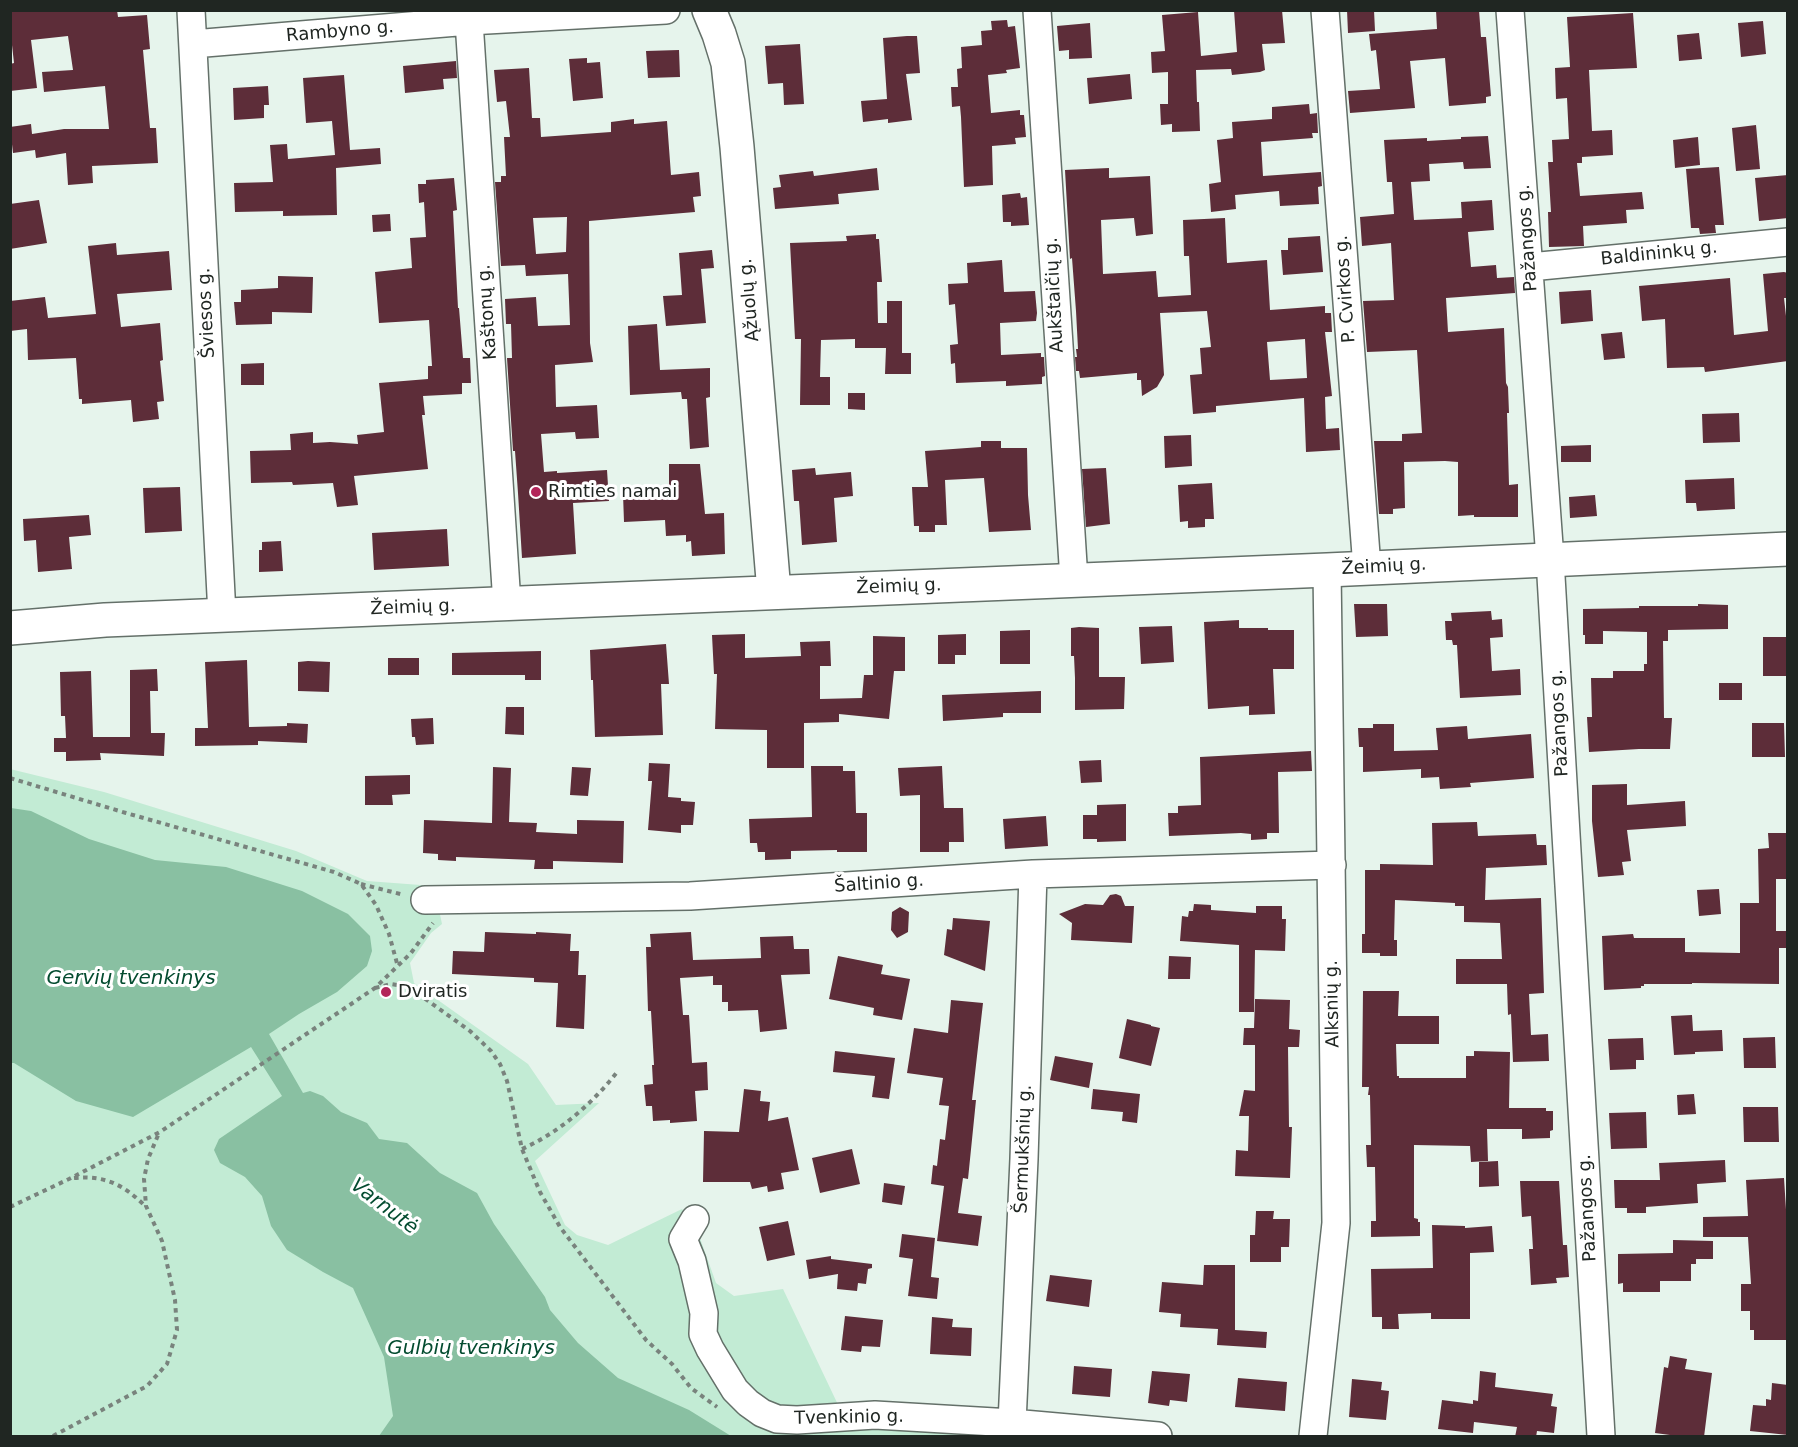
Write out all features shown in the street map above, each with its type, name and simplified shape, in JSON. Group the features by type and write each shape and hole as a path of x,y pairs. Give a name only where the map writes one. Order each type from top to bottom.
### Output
{"main road":[{"name":"Ąžuolų g.","path":"709,10 730,75 774,592"},
{"name":"Žeimių g.","path":"10,628 105,620 1788,549"}],"street":[{"name":"Šviesos g.","path":"191,10 222,615"},
{"name":"Rambyno g.","path":"193,44 428,17 469,21 666,10"},
{"name":"Aukštaičių g.","path":"1037,10 1074,580"},
{"name":"P. Cvirkos g.","path":"1325,10 1367,568"},
{"name":"Pažangos g.","path":"1510,10 1550,559 1601,1437"},
{"name":"Kaštonų g.","path":"469,21 507,604"},
{"name":"Baldininkų g.","path":"1530,267 1788,242"},
{"name":"Alksnių g.","path":"1313,1437 1336,1223 1327,570"},
{"name":"Šaltinio g.","path":"437,901 690,897 1033,874 1332,865"},
{"name":"Šermukšnių g.","path":"1012,1423 1024,1159 1033,874"},
{"name":"Tvenkinio g.","path":"695,1219 683,1239 692,1261 704,1313 703,1334 735,1390 747,1403 762,1413 777,1419 797,1420 875,1415 1012,1423 1158,1437"}],"path":[{"path":"10,778 334,872 361,884 437,901 411,953 375,988 160,1132 10,1207"},
{"path":"361,884 376,905 389,934 398,967"},
{"path":"375,988 391,984 404,986 470,1031 491,1051 500,1064 507,1081 522,1149 540,1192 560,1227 646,1340 672,1364 691,1388 722,1411"},
{"path":"522,1149 541,1140 565,1123 601,1092 618,1071"},
{"path":"53,1437 147,1386 167,1364 177,1330 175,1300 162,1241 146,1206 144,1179 148,1159 160,1132"},
{"path":"69,1179 88,1177 112,1182 125,1188 146,1206"}],"shaded area":[{"path":"10,769 104,792 296,851 367,881 434,886 442,924 431,933 410,963 414,983 528,1064 556,1105 599,1103 535,1161 565,1225 577,1235 608,1245 682,1209 696,1227 716,1283 734,1296 783,1289 841,1411 1079,1436 11,1436"}],"water":[{"path":"11,808 31,811 89,839 155,860 226,867 302,891 348,914 370,936 372,951 367,966 337,992 269,1034 303,1093 310,1091 323,1096 341,1112 367,1123 379,1139 407,1143 440,1173 477,1193 494,1224 545,1297 550,1310 578,1343 618,1378 689,1410 731,1436 379,1436 393,1416 384,1357 353,1288 287,1250 271,1226 262,1196 245,1177 220,1163 214,1150 219,1139 282,1096 251,1047 133,1117 76,1101 11,1063"}],"building":[{"path":"10,10 117,10 118,17 147,15 150,49 143,50 150,128 156,128 158,163 92,166 93,183 68,185 66,153 36,158 35,150 13,153 10,127 31,124 32,134 64,129 109,129 105,86 44,92 42,72 73,70 68,36 31,40 37,88 10,91 10,64 14,63"},
{"path":"1234,10 1282,10 1285,43 1262,44 1265,70 1260,72 1232,75 1231,69 1196,70 1200,131 1172,132 1172,124 1161,125 1160,104 1168,104 1168,72 1152,73 1151,52 1165,51 1162,15 1198,12 1201,56 1237,52"},
{"path":"1347,10 1374,10 1375,31 1348,33"},
{"path":"1436,10 1479,10 1481,37 1486,37 1491,96 1486,97 1486,103 1449,106 1445,58 1410,61 1415,108 1350,113 1348,91 1380,89 1376,50 1371,51 1369,34 1437,29"},
{"path":"1633,13 1637,68 1589,70 1592,131 1612,130 1613,155 1582,157 1582,163 1577,163 1580,196 1642,192 1644,209 1626,210 1627,223 1583,226 1584,246 1549,247 1548,212 1551,212 1548,162 1553,162 1552,140 1569,139 1567,98 1556,99 1555,68 1570,67 1567,17"},
{"path":"1007,20 1008,27 1015,26 1020,68 1006,70 1007,73 988,75 991,113 1020,110 1020,115 1024,115 1026,137 1015,138 1016,144 992,146 993,185 964,187 960,106 952,107 951,87 958,87 957,69 962,68 961,47 982,45 981,31 992,30 991,21"},
{"path":"1763,21 1766,54 1741,57 1738,23"},
{"path":"1090,23 1092,58 1069,59 1069,50 1059,51 1057,26"},
{"path":"1699,33 1702,59 1679,61 1677,35"},
{"path":"917,36 920,73 906,74 912,120 888,123 888,119 863,122 861,101 887,99 883,38"},
{"path":"800,44 804,104 784,105 783,83 768,84 765,46"},
{"path":"679,50 680,77 648,78 646,51"},
{"path":"587,58 587,63 600,62 603,98 573,101 569,59"},
{"path":"456,61 457,78 443,79 444,89 405,93 403,66"},
{"path":"529,68 532,118 540,118 541,137 611,132 611,122 634,119 634,124 667,121 671,175 699,172 701,196 693,197 695,212 589,221 590,343 593,362 555,365 556,407 597,405 599,438 576,439 575,432 541,434 544,472 607,470 609,501 573,503 576,554 522,558 507,358 512,358 511,324 506,324 505,299 536,297 538,326 570,325 568,274 526,276 525,265 501,266 495,182 501,182 501,176 506,176 504,137 510,137 506,101 497,102 494,70","holes":["567,217 566,252 536,254 533,218"]},
{"path":"1130,74 1132,99 1089,104 1087,78"},
{"path":"344,75 350,150 380,148 381,164 336,168 337,215 283,216 283,211 235,212 234,183 273,182 270,145 287,144 288,159 335,155 332,121 306,123 303,78"},
{"path":"268,86 269,105 264,105 264,118 234,120 233,88"},
{"path":"1309,104 1310,114 1317,113 1318,133 1312,133 1313,138 1261,142 1263,176 1321,172 1322,186 1318,187 1319,204 1280,206 1279,191 1235,195 1236,209 1211,212 1209,184 1221,182 1217,140 1233,138 1232,122 1272,119 1272,107"},
{"path":"1756,125 1760,169 1736,171 1732,128"},
{"path":"1488,136 1491,168 1464,169 1463,162 1429,164 1430,181 1411,182 1414,220 1462,218 1461,202 1492,200 1494,230 1468,232 1471,267 1496,265 1497,278 1514,277 1515,293 1446,298 1448,332 1504,328 1509,413 1507,413 1509,485 1518,484 1518,517 1458,516 1458,462 1445,461 1404,462 1405,508 1393,509 1393,514 1379,514 1374,441 1402,441 1402,434 1422,433 1417,350 1367,352 1363,301 1394,300 1391,243 1362,246 1360,217 1394,214 1392,182 1387,182 1384,140 1427,138 1427,141"},
{"path":"1698,137 1700,165 1675,168 1673,140"},
{"path":"1719,167 1724,225 1715,225 1716,233 1700,234 1699,228 1691,228 1686,169"},
{"path":"877,168 879,190 838,194 839,204 775,209 773,188 781,187 779,175 813,171 814,176"},
{"path":"1109,168 1109,178 1150,176 1153,234 1136,236 1134,218 1101,220 1103,274 1156,271 1158,297 1191,295 1189,256 1184,256 1183,220 1225,218 1227,263 1267,260 1270,310 1325,306 1325,313 1331,313 1332,332 1325,332 1332,396 1325,397 1326,429 1339,428 1340,450 1306,452 1304,398 1216,406 1216,412 1193,414 1190,375 1202,374 1200,348 1211,347 1207,311 1160,313 1164,375 1157,387 1142,396 1141,380 1137,380 1137,373 1080,378 1079,371 1076,371 1075,357 1077,357 1076,349 1078,349 1076,311 1072,258 1070,259 1065,170","holes":["1305,339 1307,378 1270,380 1267,342"]},
{"path":"1788,175 1788,198 1786,198 1788,218 1759,221 1755,178"},
{"path":"454,178 457,210 453,211 458,308 463,358 470,358 471,383 462,383 462,394 423,396 425,415 422,415 428,469 354,476 358,505 337,507 333,483 293,485 292,482 251,483 250,451 291,450 290,434 313,432 313,443 358,444 357,435 384,432 379,383 428,379 428,366 432,366 429,320 379,323 375,272 412,268 410,238 426,237 424,202 419,203 418,184 426,184 426,180"},
{"path":"1020,193 1021,198 1027,197 1029,225 1011,226 1011,222 1003,222 1002,195"},
{"path":"39,200 47,243 10,249 10,204"},
{"path":"390,214 391,231 373,232 372,215"},
{"path":"876,234 876,239 879,239 882,282 877,282 878,323 887,323 887,301 902,301 902,353 911,353 911,374 885,374 886,348 855,348 855,339 821,340 820,377 830,377 830,405 800,405 801,339 795,339 790,243 847,241 846,236"},
{"path":"1320,236 1323,272 1283,275 1281,250 1288,250 1288,238"},
{"path":"116,243 117,255 169,251 172,290 117,294 121,327 160,323 163,360 160,361 164,401 157,402 159,419 133,422 131,400 82,404 82,399 79,399 76,358 28,360 27,329 10,331 10,301 45,297 48,318 96,314 88,246"},
{"path":"712,250 714,268 701,269 706,323 666,326 663,296 682,295 679,253"},
{"path":"1002,260 1004,292 1035,291 1037,313 1036,321 1000,323 1001,355 1041,353 1041,357 1044,357 1045,376 1042,377 1042,384 1006,386 1006,381 956,383 955,363 951,364 950,345 958,344 955,304 949,305 948,284 968,283 967,263"},
{"path":"1788,273 1788,298 1784,298 1788,361 1705,372 1704,367 1667,368 1665,319 1642,321 1639,286 1730,278 1734,335 1768,331 1763,274"},
{"path":"278,276 313,277 312,313 272,312 272,324 236,325 234,302 241,302 241,290 278,288"},
{"path":"1591,290 1593,321 1561,324 1559,292"},
{"path":"657,324 660,370 710,368 710,397 706,398 709,447 690,449 687,399 682,399 681,392 630,395 628,326"},
{"path":"1622,332 1625,358 1604,360 1601,334"},
{"path":"264,363 264,385 241,385 241,364"},
{"path":"848,393 865,393 865,410 848,409"},
{"path":"1739,413 1740,442 1703,443 1702,414"},
{"path":"1191,435 1192,466 1165,468 1164,436"},
{"path":"981,441 1001,441 1001,448 1027,448 1031,530 989,532 984,478 945,480 947,525 935,525 935,532 919,532 919,526 914,526 912,487 928,487 925,451 981,447"},
{"path":"1591,445 1591,462 1561,462 1561,446"},
{"path":"669,464 700,464 705,514 724,513 725,554 692,556 691,541 686,542 686,535 666,536 665,520 624,522 623,494 669,491"},
{"path":"815,468 816,475 851,472 853,496 834,498 837,542 802,545 799,501 794,501 792,470"},
{"path":"1106,468 1110,524 1086,527 1082,469"},
{"path":"1734,478 1735,509 1697,511 1696,503 1686,503 1685,480"},
{"path":"1212,483 1214,519 1205,519 1205,527 1188,528 1188,521 1180,522 1178,485"},
{"path":"180,487 182,531 145,533 143,488"},
{"path":"1595,495 1597,516 1570,518 1569,497"},
{"path":"89,515 91,535 69,537 72,569 38,572 36,540 24,541 23,519"},
{"path":"447,529 449,566 374,570 372,533"},
{"path":"281,541 283,571 259,572 259,550 262,550 262,542"},
{"path":"1354,604 1387,604 1388,636 1356,637"},
{"path":"1698,604 1728,605 1728,629 1668,630 1668,641 1663,641 1664,718 1672,718 1670,749 1589,752 1587,717 1592,717 1591,678 1613,678 1613,671 1644,671 1644,664 1647,664 1647,632 1603,631 1603,644 1585,644 1583,609 1698,606"},
{"path":"1491,611 1492,620 1502,619 1503,637 1490,638 1492,671 1520,669 1521,695 1460,698 1457,645 1453,645 1452,640 1446,640 1445,621 1452,621 1451,613"},
{"path":"1239,620 1239,628 1294,630 1294,669 1273,669 1275,714 1249,715 1249,706 1208,709 1204,622"},
{"path":"1172,626 1174,662 1141,664 1139,627"},
{"path":"1071,628 1099,628 1099,677 1125,677 1124,709 1075,710"},
{"path":"1030,630 1030,664 1000,664 1000,631"},
{"path":"745,634 745,658 801,656 800,642 830,641 831,666 820,666 820,699 862,698 864,675 873,675 873,636 905,637 905,671 894,671 889,719 839,714 839,722 804,723 804,768 767,768 767,730 715,729 717,674 714,674 712,635"},
{"path":"966,634 966,655 955,655 955,664 938,664 938,635"},
{"path":"1763,637 1788,637 1788,676 1763,676"},
{"path":"666,644 669,684 661,684 663,735 595,737 590,650"},
{"path":"541,651 541,680 525,680 525,675 452,675 452,653"},
{"path":"388,658 419,658 419,675 388,675"},
{"path":"247,660 249,727 287,726 287,723 308,724 307,743 258,741 258,745 195,746 195,728 208,728 205,662"},
{"path":"298,662 330,662 329,692 298,691"},
{"path":"157,669 158,691 150,691 151,733 165,733 164,756 100,753 101,760 66,761 66,752 54,752 54,738 66,738 65,716 61,716 60,672 91,671 93,737 130,737 130,670"},
{"path":"1719,683 1742,683 1742,700 1719,700"},
{"path":"1041,691 1041,713 1003,713 1003,717 943,721 942,695"},
{"path":"506,707 524,707 524,735 505,734"},
{"path":"433,718 434,744 416,745 415,737 412,737 411,719"},
{"path":"1752,723 1784,723 1785,757 1752,757"},
{"path":"1373,724 1394,724 1394,751 1438,750 1436,728 1467,726 1468,739 1531,734 1534,778 1470,783 1471,787 1440,789 1439,777 1421,778 1421,769 1363,772 1363,747 1359,747 1358,728 1373,728"},
{"path":"1311,751 1312,771 1278,772 1279,833 1267,833 1267,839 1251,840 1251,834 1241,833 1169,836 1168,813 1178,813 1178,806 1201,805 1200,757"},
{"path":"1101,760 1102,782 1081,783 1079,761"},
{"path":"649,763 670,764 668,797 695,802 693,825 681,825 681,833 648,830 652,781 648,781"},
{"path":"811,766 843,766 843,771 855,771 856,813 867,813 867,852 791,851 791,859 765,860 765,852 758,852 757,843 750,843 749,819 812,817"},
{"path":"942,766 944,808 963,808 964,842 949,842 949,852 920,852 920,795 900,796 898,768"},
{"path":"493,767 511,768 509,822 537,823 536,832 577,834 577,820 624,821 623,863 553,861 553,869 534,869 535,860 456,857 456,861 438,860 438,854 423,853 424,820 492,823"},
{"path":"572,767 591,768 588,796 570,795"},
{"path":"410,775 410,794 392,795 393,805 365,805 365,776"},
{"path":"1627,784 1627,805 1685,801 1686,826 1627,830 1631,861 1622,862 1624,875 1598,877 1592,821 1592,785"},
{"path":"1126,804 1126,841 1097,842 1097,839 1083,839 1083,815 1097,815 1097,805"},
{"path":"1046,816 1048,846 1005,849 1003,819"},
{"path":"1477,822 1478,836 1536,834 1537,845 1546,845 1547,865 1486,868 1485,900 1541,898 1544,993 1529,994 1531,1035 1548,1034 1549,1061 1513,1062 1507,984 1456,984 1456,959 1502,959 1500,923 1464,922 1464,906 1455,906 1455,903 1395,900 1394,940 1397,940 1397,956 1362,953 1362,934 1365,934 1365,870 1380,870 1380,864 1433,865 1432,823"},
{"path":"1768,833 1788,833 1788,879 1776,879 1776,931 1788,931 1788,948 1779,948 1779,984 1644,984 1641,988 1604,990 1602,936 1633,934 1634,938 1685,938 1685,952 1740,953 1740,903 1759,903 1758,849 1769,848"},
{"path":"1719,889 1721,914 1699,916 1697,890"},
{"path":"1110,895 1121,896 1125,906 1134,906 1132,943 1071,940 1072,923 1059,914 1085,904 1103,905"},
{"path":"1194,904 1211,905 1211,910 1256,913 1256,906 1282,906 1282,919 1286,919 1285,951 1255,950 1254,1012 1239,1012 1239,945 1180,941 1182,916 1188,917 1189,911 1193,911"},
{"path":"900,907 909,912 908,932 897,938 891,930 892,912"},
{"path":"953,918 990,921 985,971 944,955 947,929 952,930"},
{"path":"485,932 571,934 570,951 579,951 578,975 586,975 584,1029 556,1027 558,983 534,982 534,978 452,974 453,951 484,952"},
{"path":"691,932 693,960 761,958 760,937 793,936 794,949 809,949 810,974 781,975 787,1029 760,1032 758,1010 728,1011 728,1002 722,1002 722,985 713,985 713,976 680,978 683,1015 689,1015 692,1063 707,1062 708,1090 695,1091 697,1121 670,1123 670,1120 653,1121 652,1106 646,1106 644,1085 653,1084 652,1065 654,1065 651,1011 648,1011 646,947 651,947 650,934"},
{"path":"838,956 883,965 881,974 910,979 902,1020 873,1015 874,1008 829,999"},
{"path":"1169,956 1191,957 1190,979 1168,979"},
{"path":"1363,991 1399,991 1398,1016 1439,1016 1439,1044 1396,1044 1397,1076 1399,1078 1466,1078 1466,1056 1474,1056 1474,1051 1510,1052 1509,1108 1546,1108 1546,1111 1553,1111 1553,1130 1550,1131 1550,1138 1522,1139 1522,1129 1487,1129 1488,1161 1471,1162 1470,1146 1414,1145 1414,1218 1420,1222 1420,1236 1371,1237 1371,1221 1376,1221 1375,1167 1367,1167 1366,1145 1371,1145 1370,1095 1368,1095 1369,1087 1362,1087"},
{"path":"1255,999 1290,1000 1289,1029 1300,1030 1299,1047 1288,1047 1289,1127 1292,1127 1290,1178 1235,1176 1236,1150 1248,1151 1249,1116 1239,1116 1244,1090 1255,1091 1255,1045 1243,1045 1244,1028 1254,1028"},
{"path":"951,1000 983,1003 972,1100 976,1100 968,1179 963,1178 958,1213 982,1216 978,1246 937,1241 944,1186 931,1184 933,1165 937,1166 940,1139 945,1140 949,1106 939,1105 943,1078 907,1073 914,1028 948,1033"},
{"path":"1692,1015 1693,1031 1722,1030 1723,1051 1674,1055 1671,1016"},
{"path":"1127,1019 1160,1028 1151,1066 1119,1058"},
{"path":"1775,1037 1776,1068 1744,1068 1743,1038"},
{"path":"1643,1038 1644,1060 1636,1060 1636,1069 1610,1070 1608,1039"},
{"path":"835,1051 895,1058 889,1099 872,1097 875,1076 833,1072"},
{"path":"1055,1056 1093,1063 1089,1088 1050,1080"},
{"path":"744,1089 761,1091 760,1101 770,1102 768,1121 788,1117 799,1170 781,1173 784,1189 768,1192 767,1186 752,1189 750,1182 703,1182 704,1131 739,1132"},
{"path":"1093,1089 1140,1094 1137,1123 1122,1121 1123,1112 1091,1109"},
{"path":"1694,1094 1696,1114 1678,1115 1677,1095"},
{"path":"1743,1107 1778,1107 1779,1142 1744,1142"},
{"path":"1646,1112 1647,1148 1611,1149 1609,1113"},
{"path":"852,1149 860,1184 820,1193 812,1158"},
{"path":"1725,1160 1726,1182 1697,1184 1698,1203 1646,1207 1646,1213 1627,1213 1627,1208 1615,1208 1614,1180 1660,1180 1659,1163"},
{"path":"1498,1161 1499,1186 1479,1187 1479,1162"},
{"path":"1784,1178 1788,1241 1788,1340 1754,1340 1754,1330 1750,1330 1750,1311 1741,1311 1741,1284 1751,1284 1748,1237 1703,1237 1703,1217 1748,1216 1746,1180"},
{"path":"1520,1181 1559,1181 1563,1245 1567,1245 1569,1277 1556,1278 1557,1283 1531,1285 1529,1249 1533,1249 1531,1216 1522,1217"},
{"path":"884,1183 905,1186 902,1205 882,1202"},
{"path":"1256,1211 1274,1211 1273,1219 1290,1219 1289,1247 1281,1247 1281,1262 1250,1262 1250,1235 1255,1235"},
{"path":"788,1221 795,1255 767,1261 759,1227"},
{"path":"1432,1225 1465,1226 1465,1228 1492,1226 1494,1252 1470,1253 1470,1319 1431,1319 1431,1313 1398,1314 1399,1329 1382,1329 1382,1317 1372,1317 1371,1269 1433,1268"},
{"path":"902,1234 935,1238 931,1277 939,1278 937,1299 908,1296 913,1259 899,1257"},
{"path":"1673,1240 1713,1241 1713,1259 1696,1259 1696,1264 1691,1264 1691,1281 1660,1281 1660,1292 1623,1292 1623,1283 1618,1284 1618,1254 1673,1253"},
{"path":"831,1256 831,1259 872,1264 872,1268 868,1269 866,1284 858,1283 857,1291 837,1289 838,1274 809,1279 806,1260"},
{"path":"1204,1265 1235,1265 1235,1330 1267,1332 1266,1348 1217,1345 1218,1329 1180,1327 1181,1314 1159,1312 1162,1282 1203,1285"},
{"path":"1050,1275 1092,1280 1089,1307 1046,1301"},
{"path":"845,1316 883,1320 880,1347 862,1346 861,1352 841,1350"},
{"path":"932,1317 953,1319 952,1327 972,1328 971,1356 930,1354"},
{"path":"1670,1356 1687,1359 1685,1369 1712,1373 1704,1437 1655,1433 1664,1367 1668,1368"},
{"path":"1074,1366 1112,1369 1110,1397 1072,1394"},
{"path":"1152,1371 1190,1374 1187,1402 1170,1400 1169,1406 1148,1403"},
{"path":"1480,1371 1496,1373 1495,1387 1553,1394 1551,1406 1557,1407 1554,1433 1537,1431 1536,1437 1515,1437 1517,1427 1474,1422 1473,1433 1438,1429 1442,1400 1473,1404 1473,1400 1478,1401"},
{"path":"1238,1378 1287,1382 1285,1411 1235,1407"},
{"path":"1352,1379 1382,1382 1381,1390 1389,1391 1386,1420 1349,1417"},
{"path":"1772,1383 1788,1385 1788,1435 1750,1431 1753,1405 1766,1406 1766,1399 1771,1400"}],"place":[{"name":"Rimties namai","path":"536,492"},
{"name":"Dviratis","path":"386,992"}],"water label":[{"name":"Gervių tvenkinys","path":"131,979"},
{"name":"Varnutė","path":"384,1207"},
{"name":"Gulbių tvenkinys","path":"471,1349"}]}
